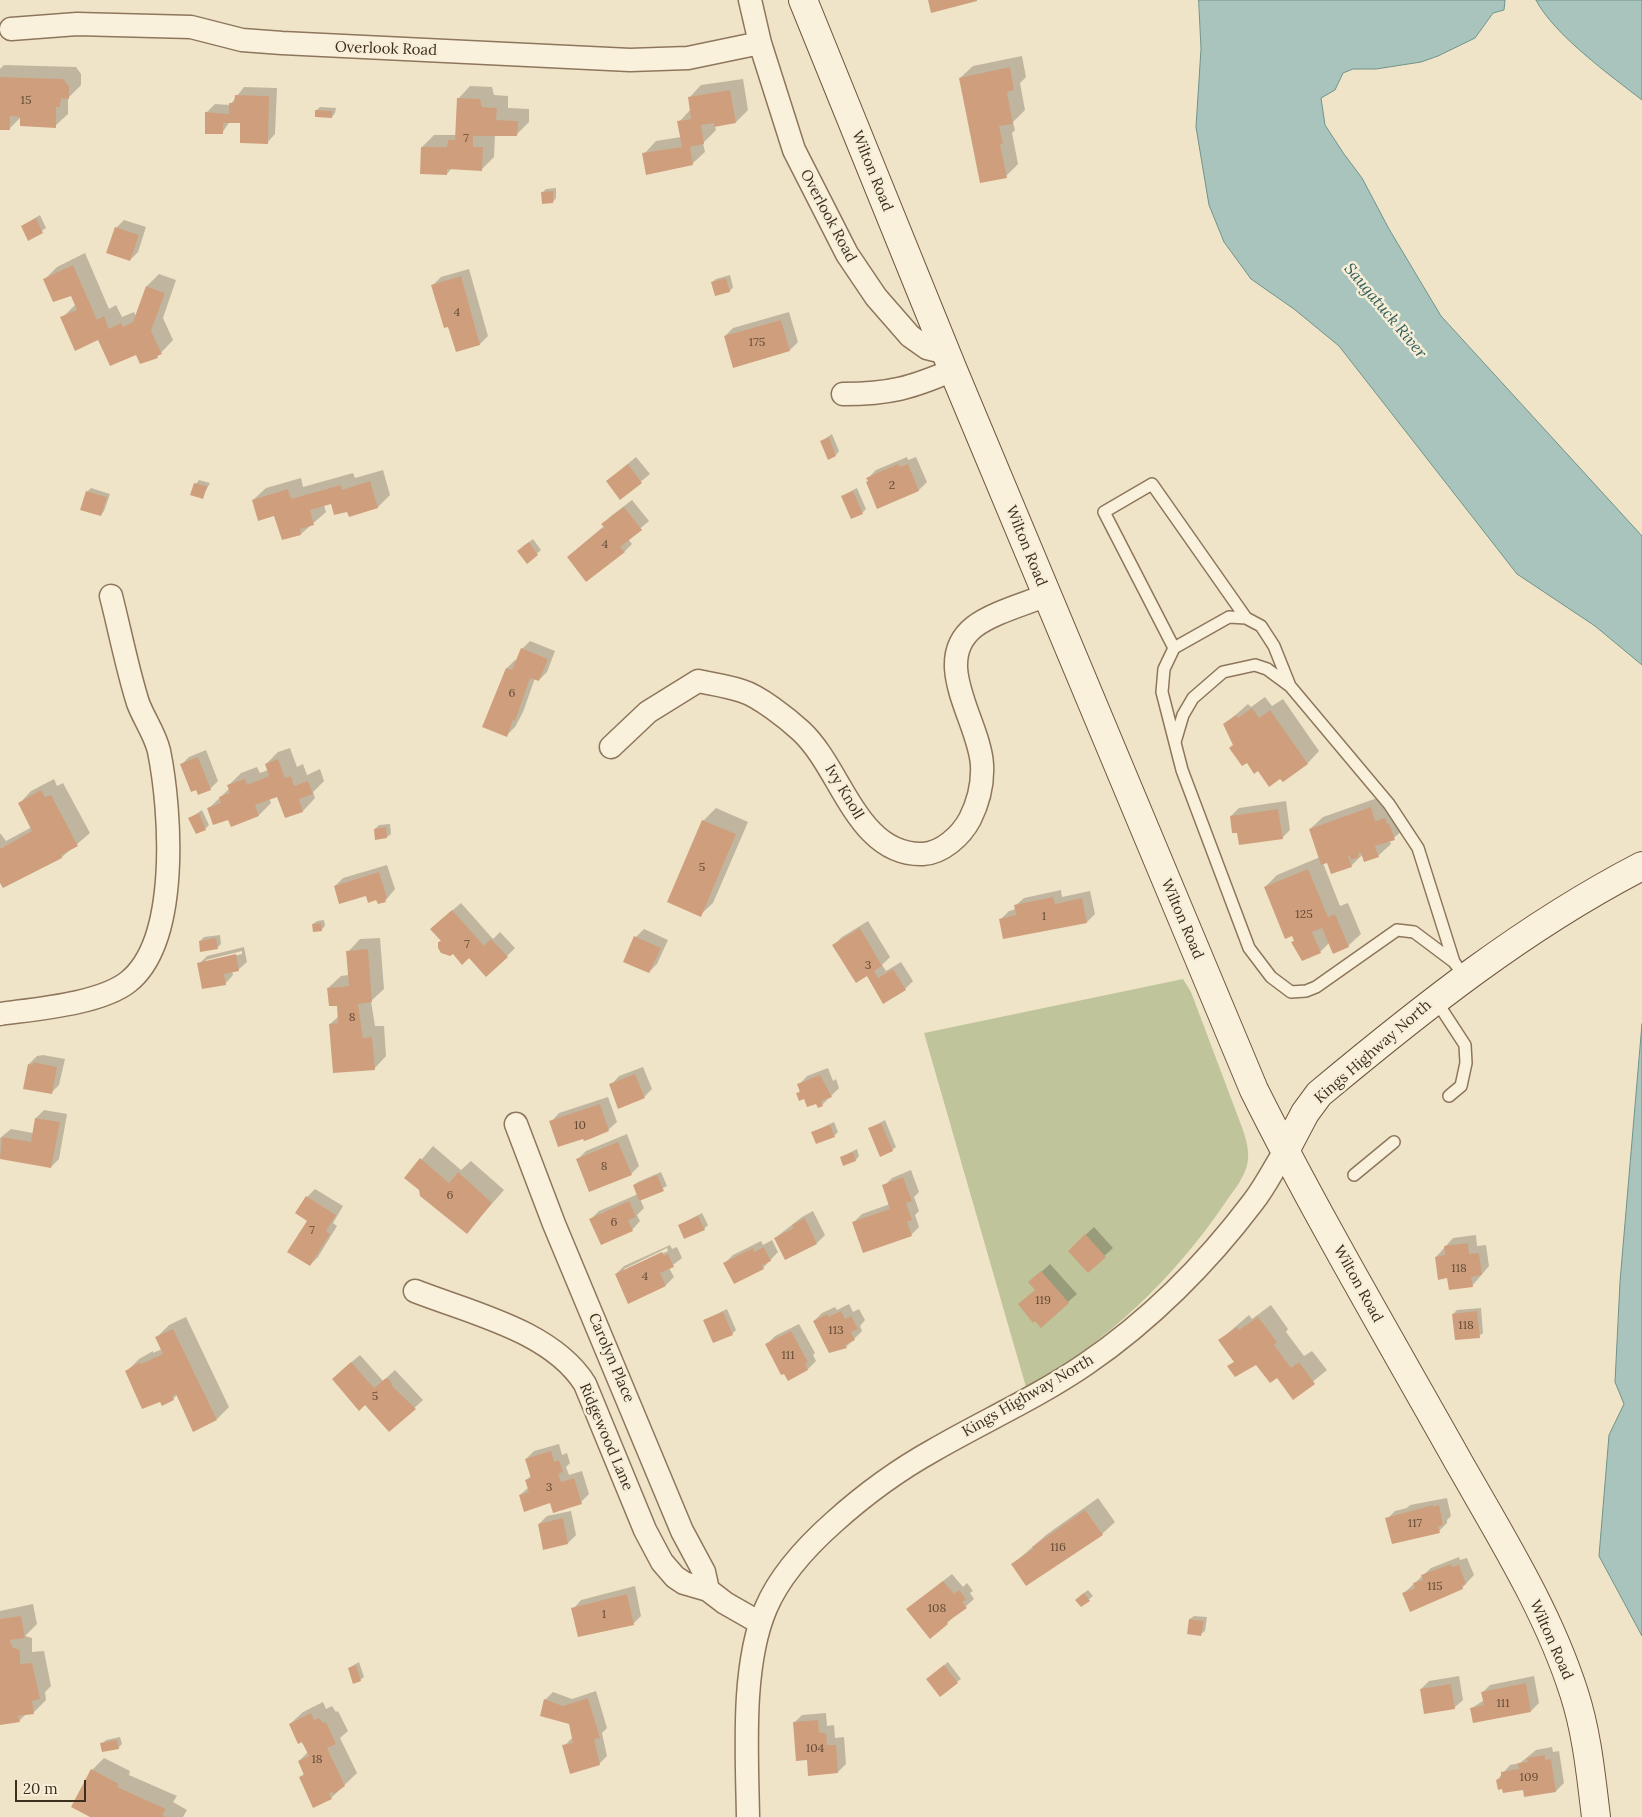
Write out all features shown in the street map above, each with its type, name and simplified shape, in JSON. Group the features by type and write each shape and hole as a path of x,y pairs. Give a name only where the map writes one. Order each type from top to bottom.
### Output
{"main road":[{"name":"Wilton Road","path":"803,0 1046,594 1240,1059 1285,1152 1502,1540 1554,1640 1568,1676 1581,1719 1596,1817"},
{"name":"Kings Highway North","path":"1285,1152 1305,1113 1320,1094 1434,999 1460,969 1642,866"}],"street":[{"name":"Overlook Road","path":"750,0 760,43 794,150 847,254 876,297 910,336 950,361"},
{"name":"Overlook Road","path":"11,28 77,24 181,26 216,32 242,40 282,44 630,60 688,58 760,43"},
{"path":"843,394 873,394 911,387 950,361"},
{"name":"Ivy Knoll","path":"611,747 648,712 698,681 744,691 778,713 801,731 821,753 858,818 874,836 894,849 913,854 932,853 948,844 961,832 976,806 982,784 982,763 956,666 958,646 976,626 1046,594"},
{"path":"0,1014 55,1007 98,996 120,987 147,962 158,936 167,852 162,774 157,746 138,702 112,596"},
{"name":"Carolyn Place","path":"516,1124 557,1233 682,1532 704,1572 708,1590"},
{"name":"Kings Highway North","path":"748,1817 749,1701 753,1658 760,1623 774,1590 792,1566 818,1536 882,1484 932,1451 1027,1400 1079,1369 1114,1344 1154,1310 1198,1266 1254,1202 1285,1152"},
{"name":"Ridgewood Lane","path":"415,1291 536,1339 570,1364 585,1384 657,1554 675,1578 684,1583 708,1590 760,1623"}],"lane":[{"path":"1174,648 1104,512 1152,484 1246,618"},
{"path":"1290,686 1274,646 1261,626 1246,618 1229,617 1174,648 1164,669 1162,692 1182,770 1249,948 1258,963 1280,986 1291,992 1299,993 1316,987 1397,930 1414,932 1460,969"},
{"path":"1175,742 1183,714 1192,698 1224,672 1255,665 1267,669 1290,686 1389,804 1418,848 1460,969"},
{"path":"1434,999 1465,1044 1466,1063 1461,1086 1448,1096"},
{"path":"1354,1176 1394,1142"}],"green space":[{"path":"1183,979 1191,992 1243,1130 1248,1152 1245,1172 1236,1188 1205,1230 1161,1283 1110,1330 1083,1351 1026,1387 924,1033"}],"water":[{"name":"Saugatuck River","path":"1199,0 1505,0 1504,10 1493,13 1475,38 1438,56 1421,62 1376,69 1353,69 1343,73 1335,90 1321,98 1325,125 1362,178 1389,229 1441,316 1642,536 1642,665 1595,626 1517,574 1339,346 1294,309 1251,279 1224,242 1209,205 1196,127 1201,49"},
{"path":"1536,0 1642,0 1642,100 1599,67 1555,27"},
{"path":"1642,1024 1642,1636 1599,1556 1609,1435 1624,1404 1615,1382 1620,1282"}],"building":[{"path":"928,0 977,0 977,1 931,13"},
{"path":"1010,67 1014,90 1007,92 1013,124 999,126 1003,144 1000,144 1007,178 980,183 959,78"},
{"path":"0,77 63,79 69,86 69,99 61,98 60,107 56,107 56,128 20,126 20,117 10,116 10,130 0,130"},
{"path":"730,90 736,123 714,127 714,123 701,125 704,144 690,147 693,165 646,175 642,153 682,147 677,121 691,119 688,97"},
{"path":"235,95 269,96 268,144 240,143 240,123 223,123 223,134 205,134 205,112 229,114 229,103 234,103"},
{"path":"457,98 480,99 482,107 497,108 496,120 518,121 517,136 473,136 473,147 483,147 482,171 447,169 447,175 420,174 421,147 447,147 448,140 455,140"},
{"path":"315,110 332,111 332,118 315,117"},
{"path":"553,191 553,203 542,204 541,192"},
{"path":"36,218 43,233 28,241 21,226"},
{"path":"115,227 139,235 130,261 106,253"},
{"path":"73,265 97,320 104,316 109,329 121,323 123,327 133,322 146,286 165,293 151,331 162,354 157,356 158,358 140,364 136,355 110,366 98,340 75,351 60,317 77,310 71,296 53,302 43,279"},
{"path":"461,276 480,345 456,352 448,327 444,328 431,285"},
{"path":"726,278 730,292 715,296 711,282"},
{"path":"781,320 790,351 733,368 724,336"},
{"path":"829,437 836,456 828,460 820,441"},
{"path":"628,464 642,483 620,500 606,481"},
{"path":"898,464 900,467 908,464 919,491 877,509 866,478"},
{"path":"370,481 378,508 349,517 347,512 334,515 331,504 310,510 314,525 300,529 301,535 282,540 274,516 258,521 252,500 288,489 291,499 341,485 342,490"},
{"path":"194,483 207,486 203,499 190,495"},
{"path":"86,491 107,497 101,516 80,510"},
{"path":"853,491 863,514 851,519 841,496"},
{"path":"624,507 642,530 620,547 625,552 586,582 567,557 601,529 605,528 601,524"},
{"path":"529,542 538,555 527,564 517,551"},
{"path":"521,648 548,659 539,681 530,678 515,721 513,720 507,737 482,727 506,668 512,670"},
{"path":"1252,708 1259,718 1270,710 1308,764 1283,782 1280,779 1269,787 1258,771 1254,774 1247,763 1242,766 1229,748 1233,745 1223,724 1236,715 1238,718"},
{"path":"198,757 211,790 198,795 196,790 191,792 180,764"},
{"path":"278,759 285,778 291,776 294,786 308,781 313,794 299,799 303,812 285,818 277,797 255,805 259,816 231,827 228,820 213,825 207,808 221,803 219,797 230,793 227,785 245,779 247,785 269,776 265,764"},
{"path":"41,790 45,797 51,795 78,846 61,855 62,858 3,888 0,883 0,849 32,831 18,803"},
{"path":"1371,807 1375,821 1385,818 1387,824 1389,823 1395,840 1375,846 1379,857 1364,862 1361,853 1358,853 1359,857 1351,860 1350,856 1348,856 1352,867 1331,874 1327,863 1321,865 1309,829"},
{"path":"1278,809 1283,839 1239,845 1237,833 1232,833 1230,816"},
{"path":"199,813 206,830 196,834 188,818"},
{"path":"702,820 736,834 701,917 667,902"},
{"path":"386,827 387,838 375,840 374,829"},
{"path":"1308,869 1328,917 1335,914 1349,947 1333,954 1322,928 1312,932 1321,953 1302,961 1291,942 1294,941 1292,936 1285,939 1264,887"},
{"path":"379,872 387,898 385,899 386,902 378,904 376,900 368,903 366,896 339,904 334,886"},
{"path":"1053,897 1055,904 1082,898 1087,923 1003,939 999,919 1016,915 1014,905"},
{"path":"452,910 484,946 491,939 508,957 486,977 469,958 462,965 453,954 450,956 441,953 438,948 438,942 441,941 430,929"},
{"path":"321,923 322,931 313,932 312,924"},
{"path":"860,928 882,966 874,971 878,978 893,969 906,990 883,1004 867,976 856,983 832,945"},
{"path":"634,936 661,948 649,973 623,962"},
{"path":"216,938 218,949 200,952 199,941"},
{"path":"368,949 372,1002 358,1004 363,1038 372,1037 375,1070 333,1073 329,1024 338,1023 337,1006 329,1006 327,988 349,986 346,951"},
{"path":"236,954 239,971 224,974 226,985 202,989 197,963"},
{"path":"33,1062 57,1067 52,1094 23,1089 28,1064 33,1065"},
{"path":"635,1074 645,1098 618,1109 609,1084"},
{"path":"820,1075 832,1097 821,1101 823,1106 818,1108 816,1104 807,1107 804,1099 799,1101 796,1093 800,1092 797,1084"},
{"path":"600,1104 609,1131 584,1141 583,1139 558,1147 549,1121"},
{"path":"35,1118 60,1122 51,1168 0,1159 2,1137 31,1142"},
{"path":"881,1123 893,1151 880,1157 868,1128"},
{"path":"830,1125 835,1137 816,1144 811,1132"},
{"path":"618,1142 632,1175 589,1192 576,1159"},
{"path":"853,1152 856,1161 843,1166 840,1157"},
{"path":"420,1158 449,1183 458,1172 492,1203 467,1234 420,1196 419,1190 404,1178"},
{"path":"657,1175 664,1191 639,1201 633,1185"},
{"path":"903,1177 912,1201 906,1203 912,1220 907,1222 912,1236 863,1253 852,1222 890,1209 882,1185"},
{"path":"306,1196 336,1215 326,1231 330,1234 310,1266 287,1252 307,1221 295,1213"},
{"path":"629,1201 636,1217 628,1220 633,1231 601,1245 589,1219"},
{"path":"698,1216 705,1230 684,1239 678,1225"},
{"path":"805,1218 817,1244 785,1260 774,1238 794,1228 792,1225"},
{"path":"1085,1234 1106,1257 1088,1273 1068,1251"},
{"path":"1468,1243 1469,1254 1479,1253 1482,1275 1471,1277 1473,1287 1449,1290 1447,1278 1438,1280 1435,1257 1445,1255 1444,1246"},
{"path":"764,1247 771,1261 762,1265 764,1269 734,1284 723,1263 753,1248 754,1252"},
{"path":"662,1252 664,1256 668,1254 674,1267 660,1273 666,1286 628,1304 615,1274"},
{"path":"1041,1271 1069,1303 1041,1328 1035,1321 1033,1323 1018,1304 1035,1290 1028,1282"},
{"path":"841,1311 845,1319 851,1316 858,1329 851,1332 855,1340 845,1345 847,1348 829,1353 813,1321 827,1314 829,1317"},
{"path":"1477,1311 1480,1338 1455,1340 1452,1314"},
{"path":"723,1312 733,1335 713,1343 703,1320"},
{"path":"1258,1317 1277,1342 1274,1345 1291,1368 1299,1362 1315,1384 1293,1400 1277,1378 1270,1383 1256,1365 1235,1377 1227,1366 1234,1362 1218,1340 1237,1327 1239,1330"},
{"path":"173,1329 217,1420 193,1432 176,1394 172,1396 174,1400 162,1406 160,1402 142,1409 125,1371 140,1362 141,1364 163,1354 155,1337"},
{"path":"791,1331 808,1362 805,1363 808,1370 788,1381 784,1374 781,1375 765,1344"},
{"path":"351,1362 374,1388 386,1378 390,1380 393,1387 416,1409 389,1432 365,1405 359,1411 332,1379"},
{"path":"551,1451 554,1462 559,1460 563,1472 558,1474 561,1482 574,1478 582,1504 553,1513 550,1503 524,1512 519,1495 529,1492 525,1480 531,1478 525,1459"},
{"path":"1433,1505 1433,1507 1439,1505 1443,1525 1438,1526 1440,1533 1392,1544 1385,1518"},
{"path":"1085,1510 1103,1535 1026,1586 1011,1564"},
{"path":"563,1518 568,1544 543,1550 538,1524"},
{"path":"1451,1564 1452,1567 1459,1565 1466,1584 1462,1586 1463,1589 1410,1612 1402,1593 1415,1588 1413,1583 1423,1580 1421,1575"},
{"path":"943,1581 954,1594 959,1590 966,1599 962,1602 967,1608 947,1622 948,1624 930,1639 906,1609"},
{"path":"1084,1593 1090,1601 1081,1607 1075,1600"},
{"path":"627,1594 634,1625 578,1637 571,1608"},
{"path":"21,1616 25,1638 10,1640 12,1647 20,1650 20,1664 32,1663 40,1699 32,1701 34,1714 18,1716 20,1722 0,1725 0,1619"},
{"path":"1189,1619 1204,1621 1201,1636 1187,1634"},
{"path":"356,1665 361,1681 353,1684 348,1668"},
{"path":"944,1665 958,1683 940,1697 926,1679"},
{"path":"1526,1683 1531,1712 1473,1723 1470,1708 1484,1705 1481,1692"},
{"path":"1451,1684 1455,1709 1424,1714 1420,1689"},
{"path":"588,1698 600,1738 594,1739 600,1765 570,1774 562,1745 573,1743 569,1724 540,1716 544,1699 563,1706"},
{"path":"311,1713 314,1720 319,1718 323,1723 326,1722 336,1744 327,1748 345,1786 334,1794 332,1792 329,1793 332,1799 313,1808 299,1777 304,1775 298,1761 309,1756 302,1742 298,1744 289,1724"},
{"path":"818,1720 819,1733 826,1733 827,1745 836,1745 838,1773 808,1776 807,1760 796,1761 793,1722"},
{"path":"117,1740 119,1749 102,1752 100,1743"},
{"path":"1545,1755 1545,1760 1551,1759 1556,1792 1524,1797 1523,1790 1503,1793 1502,1789 1498,1790 1496,1780 1501,1778 1501,1772 1519,1769 1518,1763 1528,1762 1527,1758"},
{"path":"91,1769 119,1784 117,1787 166,1809 162,1815 166,1817 90,1817 71,1807"}]}
